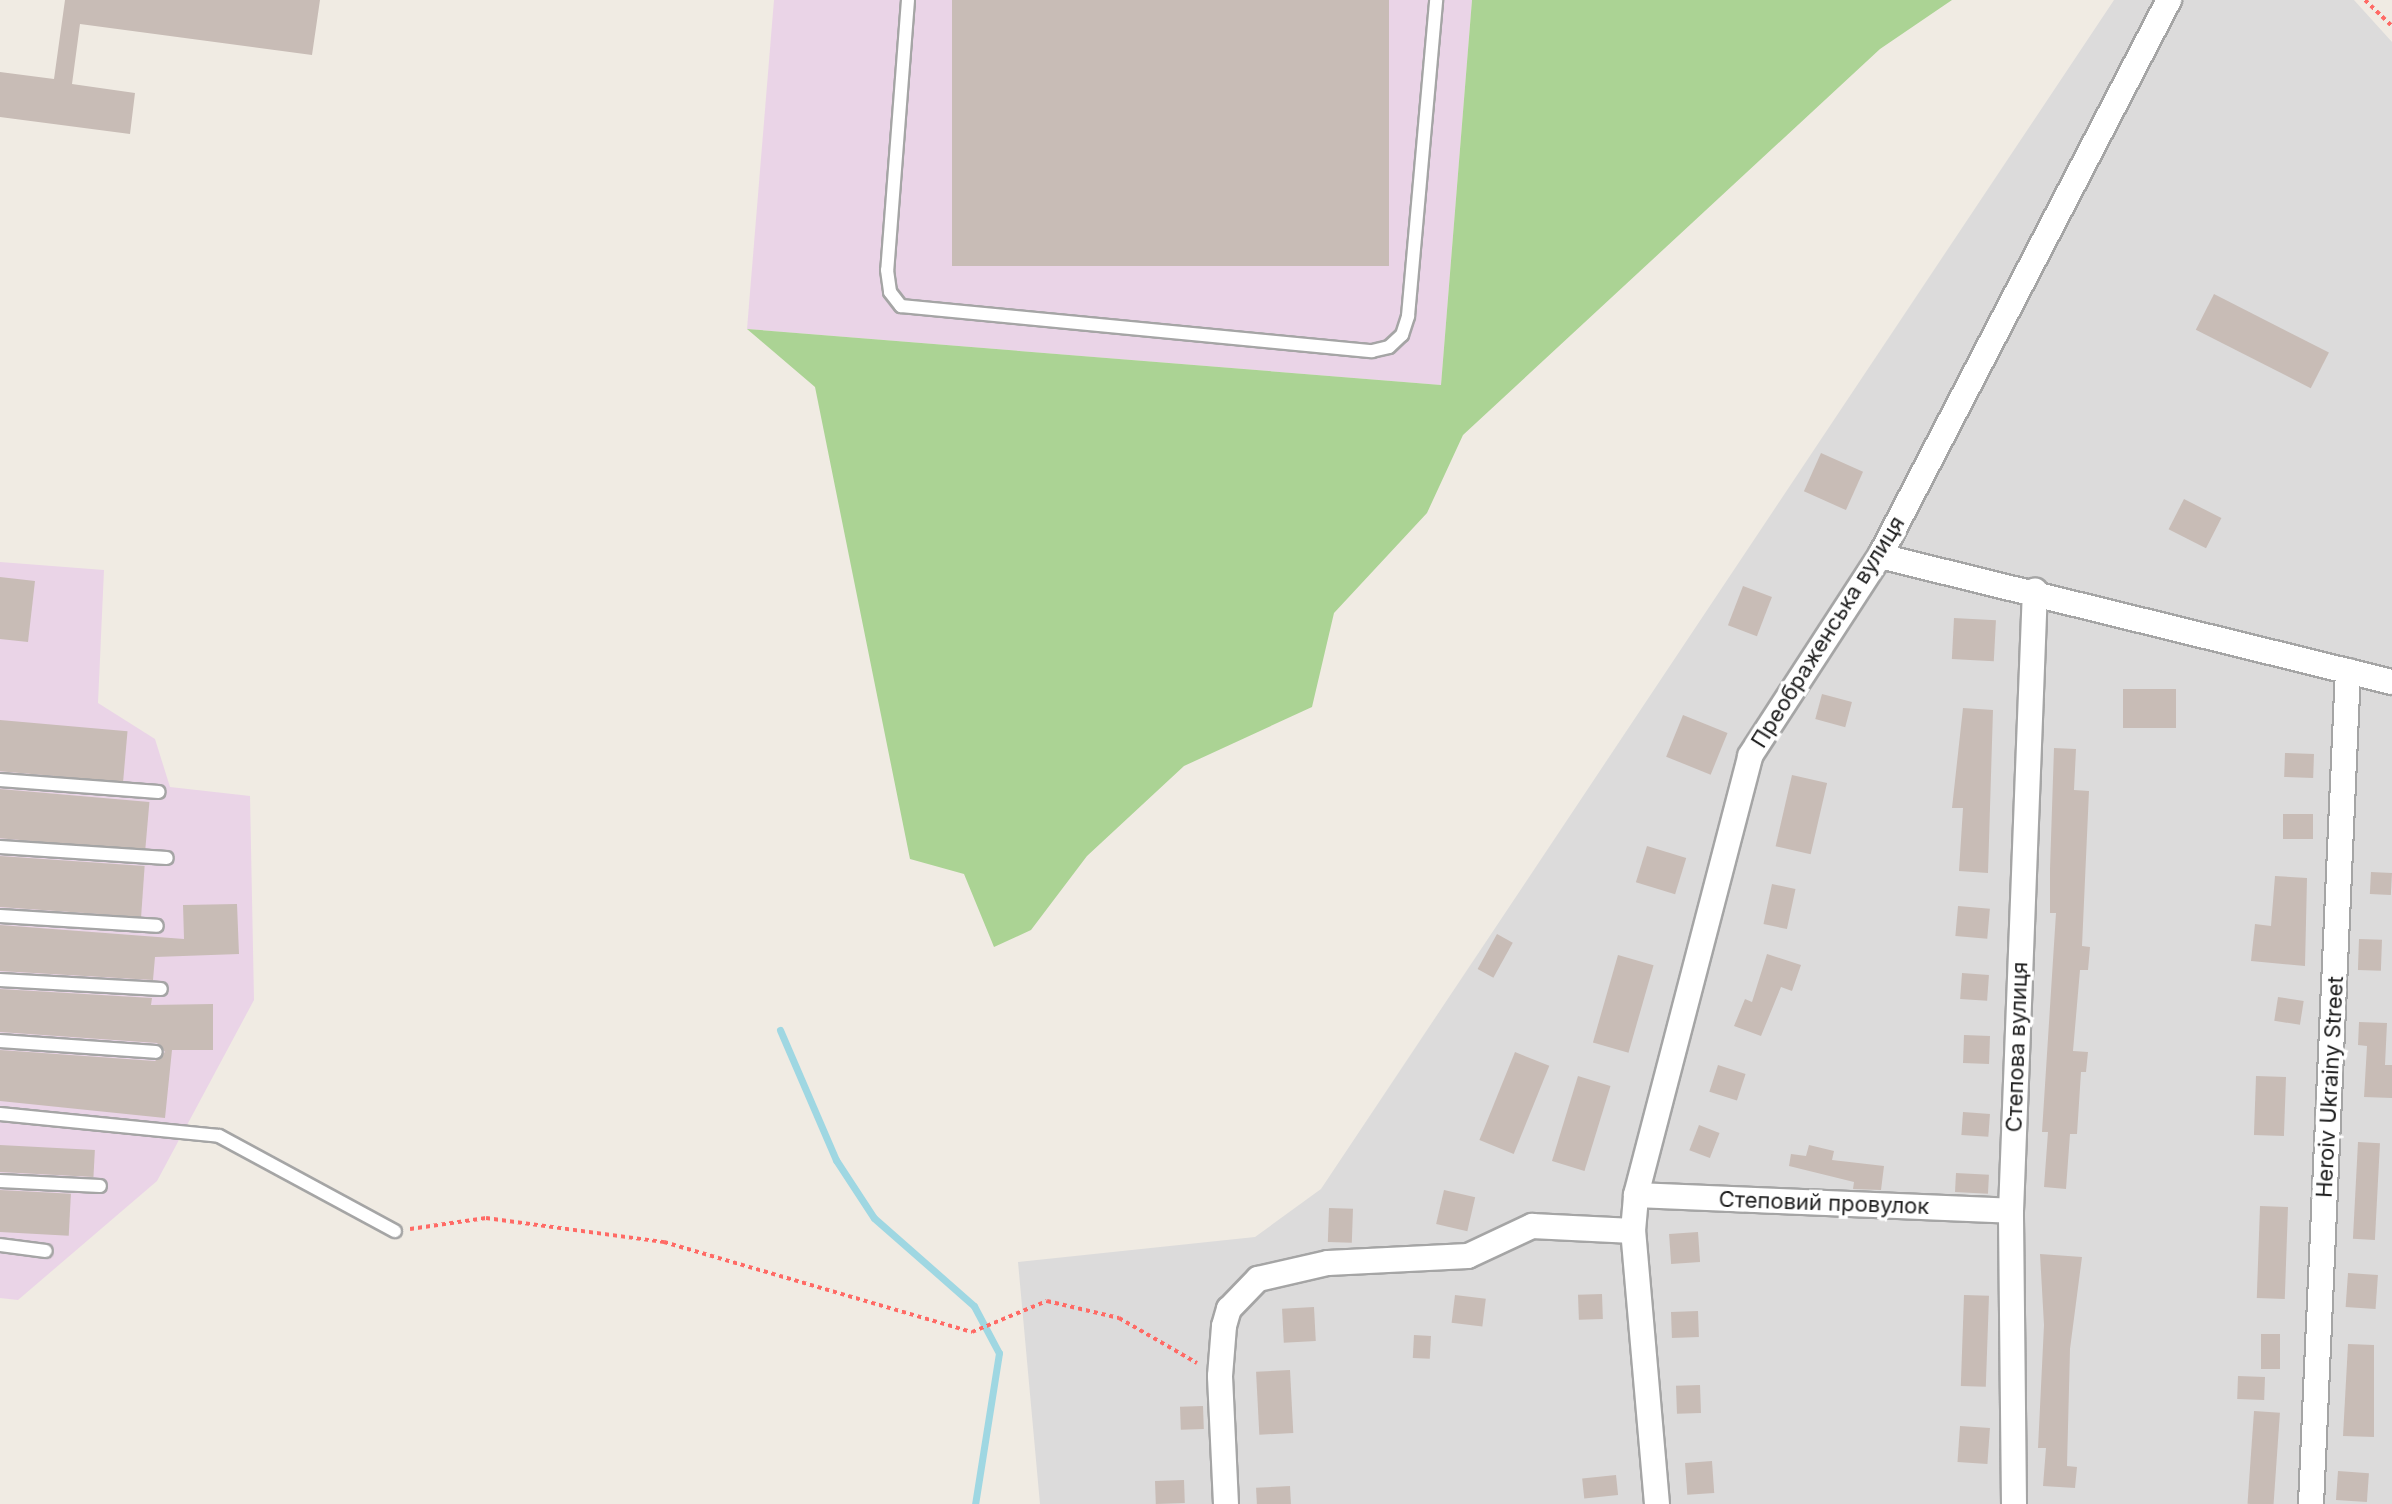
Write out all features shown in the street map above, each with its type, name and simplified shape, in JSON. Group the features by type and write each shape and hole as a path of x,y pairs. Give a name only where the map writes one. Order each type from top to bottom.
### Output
{"street":[{"name":"Преображенська вулиця","path":"1657,1504 1633,1231 1636,1195 1750,756 1880,556 2169,0"},
{"path":"1880,556 2035,590 2392,682"},
{"name":"Степова вулиця","path":"2014,1504 2011,1211 2035,590"},
{"name":"Heroiv Ukrainy Street","path":"2311,1504 2348,671"},
{"name":"Степовий провулок","path":"1636,1195 2011,1211"},
{"path":"1226,1504 1220,1376 1229,1309 1258,1279 1328,1263 1468,1256 1532,1226 1633,1231"}],"lane":[{"path":"908,0 887,270 890,292 901,306 1372,351 1389,347 1402,335 1408,316 1436,0"},
{"path":"0,780 159,792"},
{"path":"0,847 167,858"},
{"path":"0,916 157,926"},
{"path":"0,980 161,989"},
{"path":"0,1041 156,1052"},
{"path":"0,1114 219,1136 395,1231"},
{"path":"0,1181 100,1186"},
{"path":"0,1245 46,1251"}],"path":[{"path":"2365,0 2392,26"},
{"path":"395,1231 486,1218 664,1242 972,1332 1047,1301 1119,1318 1220,1376"}],"shaded area":[{"path":"774,0 1472,0 1441,385 747,329"},
{"path":"2114,0 2354,0 2392,42 2392,1504 1040,1504 1018,1262 1255,1237 1321,1189"},
{"path":"0,562 104,570 98,703 155,739 170,787 250,796 254,1000 157,1181 18,1300 0,1298"}],"green space":[{"path":"1472,0 1952,0 1880,49 1463,435 1427,513 1334,613 1312,707 1184,766 1087,856 1031,930 994,947 964,874 910,859 815,387 747,329 1441,385"}],"building":[{"path":"65,0 320,0 312,55 80,24 72,84 135,93 130,134 0,117 0,72 54,79"},
{"path":"952,0 1389,0 1389,266 952,266"},
{"path":"2214,294 2329,353 2311,388 2196,330"},
{"path":"1821,453 1863,472 1846,510 1804,491"},
{"path":"2184,499 2221,518 2206,548 2169,529"},
{"path":"0,577 35,581 28,642 0,639"},
{"path":"1743,586 1772,597 1757,636 1728,625"},
{"path":"1954,618 1996,620 1994,661 1952,659"},
{"path":"2123,689 2176,689 2176,728 2123,728"},
{"path":"1822,694 1852,702 1845,727 1815,719"},
{"path":"1963,708 1993,710 1988,873 1959,871 1963,808 1952,808"},
{"path":"1683,715 1728,733 1711,775 1666,757"},
{"path":"0,720 128,731 123,782 0,771"},
{"path":"2054,748 2076,749 2074,790 2089,791 2082,946 2090,947 2088,970 2080,970 2073,1051 2088,1052 2086,1072 2081,1072 2077,1134 2070,1134 2066,1189 2044,1187 2048,1132 2042,1132 2056,913 2050,913"},
{"path":"2285,753 2314,754 2313,778 2284,777"},
{"path":"1792,775 1827,783 1811,854 1776,846"},
{"path":"0,789 149,802 145,851 0,838"},
{"path":"2283,814 2313,814 2313,839 2283,839"},
{"path":"1647,846 1686,858 1675,894 1636,882"},
{"path":"0,856 145,866 141,917 0,907"},
{"path":"2371,872 2392,873 2391,895 2370,894"},
{"path":"2275,876 2307,878 2305,966 2251,961 2255,924 2271,926"},
{"path":"1772,884 1795,889 1787,929 1763,924"},
{"path":"237,904 239,954 155,957 153,980 0,971 0,925 184,939 183,905"},
{"path":"1958,906 1990,909 1987,939 1955,936"},
{"path":"1497,934 1513,943 1493,978 1478,969"},
{"path":"2359,939 2382,940 2381,971 2358,970"},
{"path":"1767,954 1801,965 1792,991 1781,987 1761,1036 1734,1026 1745,999 1752,1002"},
{"path":"1618,955 1654,965 1628,1053 1593,1042"},
{"path":"1962,973 1989,975 1987,1001 1960,999"},
{"path":"0,989 152,998 151,1005 213,1004 213,1050 172,1050 165,1118 0,1101 0,1050 155,1061 165,1052 157,1043 0,1032"},
{"path":"2278,997 2304,1001 2300,1025 2274,1021"},
{"path":"2359,1022 2387,1023 2385,1065 2392,1065 2392,1098 2364,1097 2367,1046 2358,1045"},
{"path":"1964,1035 1990,1036 1989,1064 1963,1063"},
{"path":"1515,1052 1549,1066 1514,1154 1479,1140"},
{"path":"1718,1065 1746,1074 1737,1101 1709,1092"},
{"path":"1578,1076 1611,1086 1584,1171 1552,1161"},
{"path":"2256,1076 2286,1077 2284,1136 2254,1135"},
{"path":"1963,1112 1990,1114 1988,1137 1961,1135"},
{"path":"1699,1125 1720,1133 1710,1158 1689,1150"},
{"path":"2358,1142 2380,1143 2375,1240 2353,1239"},
{"path":"0,1145 95,1150 93,1177 0,1172"},
{"path":"1809,1145 1834,1151 1832,1160 1884,1166 1881,1190 1853,1189 1854,1182 1789,1166 1791,1154 1806,1156"},
{"path":"1956,1173 1989,1175 1988,1194 1955,1192"},
{"path":"0,1190 71,1194 69,1236 0,1232"},
{"path":"1444,1190 1475,1197 1467,1231 1436,1224"},
{"path":"2260,1206 2288,1207 2285,1299 2257,1298"},
{"path":"1329,1208 1353,1209 1352,1243 1328,1242"},
{"path":"1698,1232 1700,1262 1671,1264 1669,1234"},
{"path":"2040,1254 2082,1257 2070,1349 2067,1466 2077,1467 2075,1488 2043,1486 2046,1448 2038,1448 2044,1325"},
{"path":"2348,1273 2378,1275 2376,1309 2346,1307"},
{"path":"1602,1294 1603,1319 1579,1320 1578,1295"},
{"path":"1455,1295 1486,1299 1482,1327 1452,1323"},
{"path":"1964,1295 1989,1296 1986,1387 1961,1386"},
{"path":"1314,1307 1316,1341 1284,1343 1282,1309"},
{"path":"1698,1311 1699,1337 1672,1338 1671,1312"},
{"path":"2261,1334 2280,1334 2280,1369 2261,1369"},
{"path":"1414,1335 1431,1336 1430,1359 1413,1358"},
{"path":"2348,1344 2374,1345 2374,1437 2343,1436"},
{"path":"1290,1370 1293,1433 1259,1435 1256,1372"},
{"path":"2238,1376 2265,1377 2264,1400 2237,1399"},
{"path":"1700,1385 1701,1413 1677,1414 1676,1386"},
{"path":"1203,1406 1204,1429 1181,1430 1180,1407"},
{"path":"2254,1411 2280,1413 2274,1504 2248,1504"},
{"path":"1960,1426 1990,1428 1987,1464 1957,1462"},
{"path":"1712,1461 1714,1493 1687,1495 1685,1463"},
{"path":"2338,1471 2369,1473 2367,1502 2336,1500"},
{"path":"1616,1475 1618,1495 1584,1498 1582,1479"},
{"path":"1184,1480 1185,1503 1156,1504 1155,1481"},
{"path":"1290,1486 1291,1504 1257,1504 1256,1488"}],"waterway":[{"path":"780,1030 836,1160 874,1218 974,1306 999,1353 975,1504"}]}
